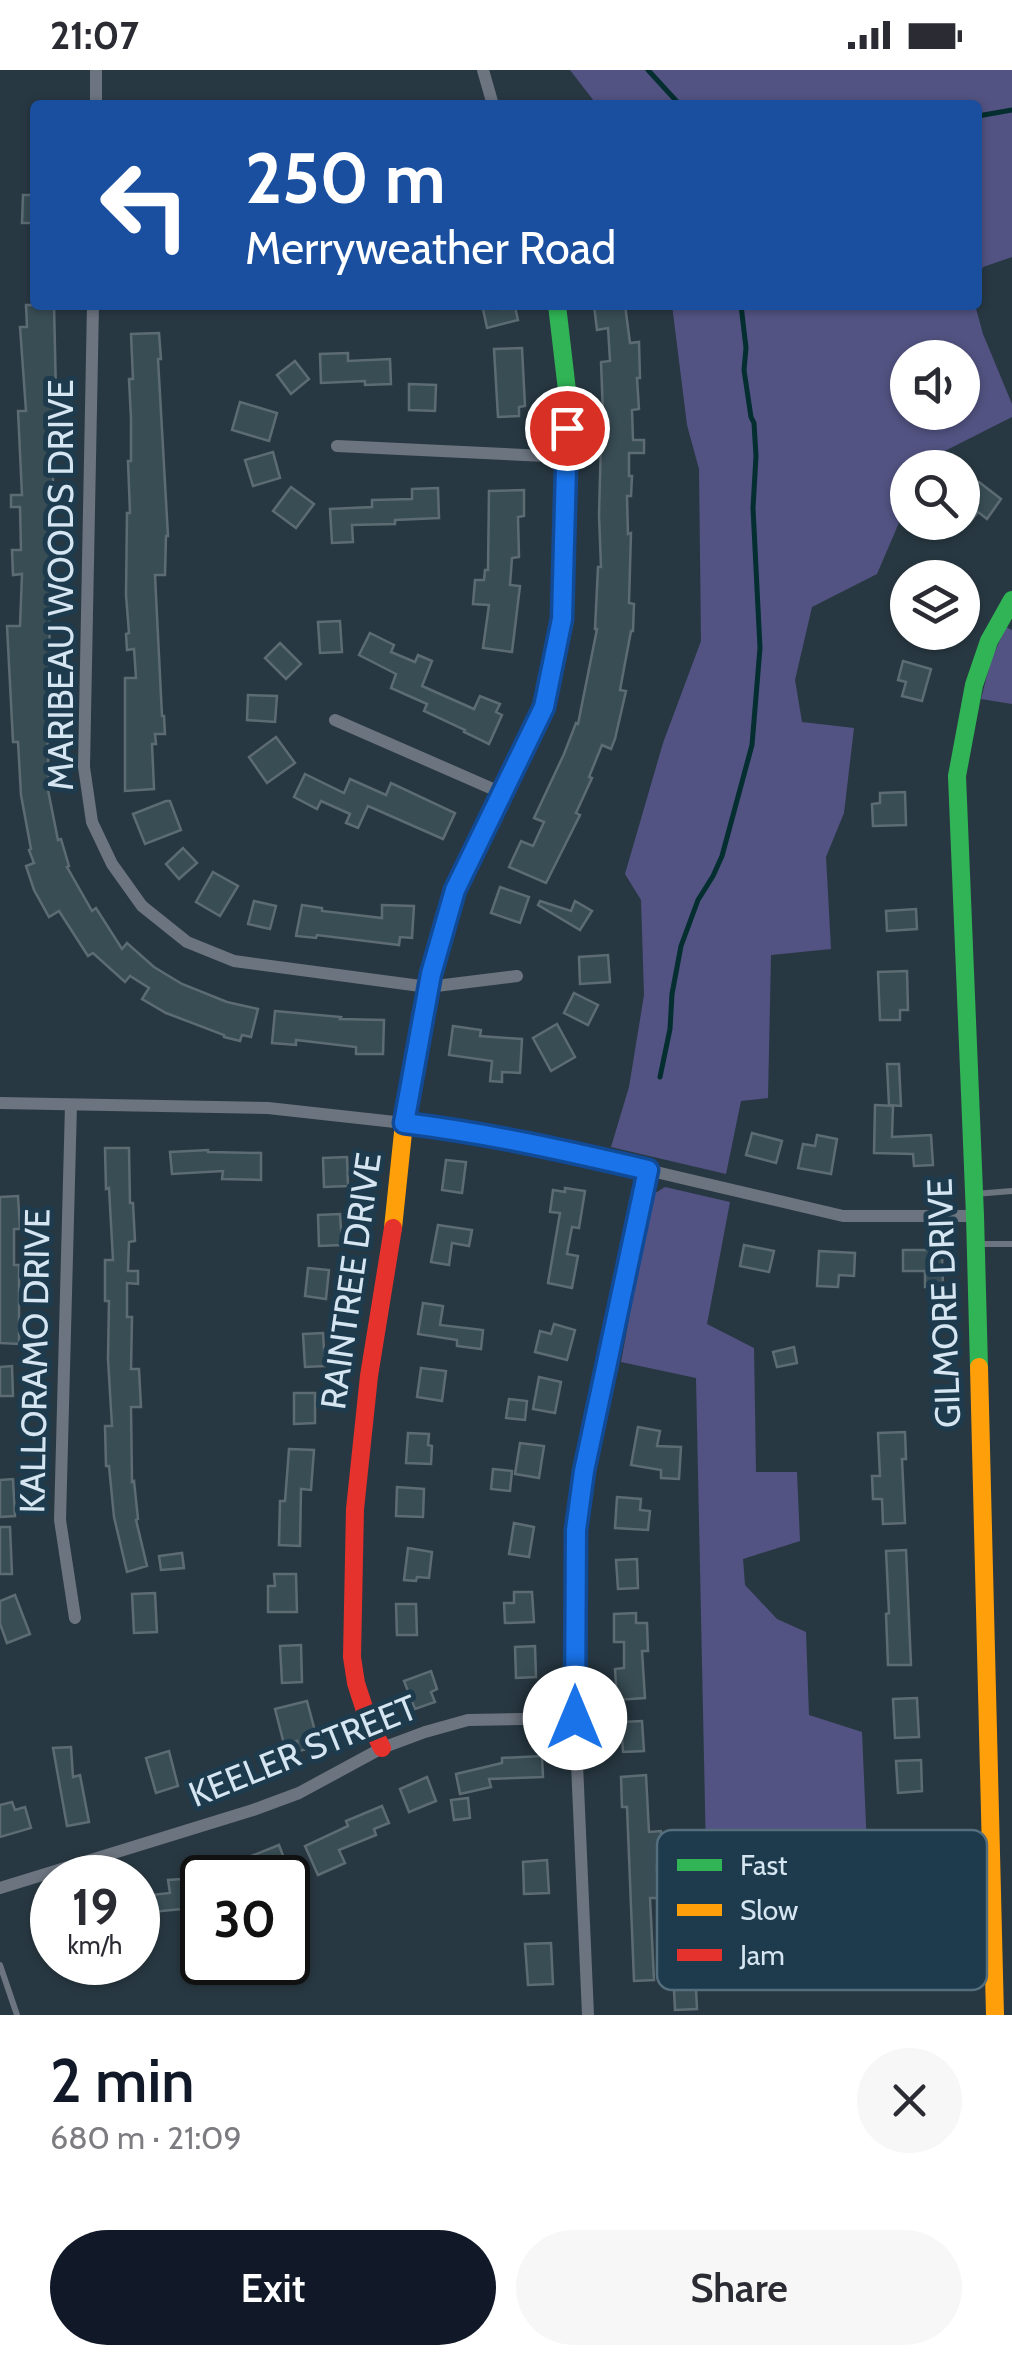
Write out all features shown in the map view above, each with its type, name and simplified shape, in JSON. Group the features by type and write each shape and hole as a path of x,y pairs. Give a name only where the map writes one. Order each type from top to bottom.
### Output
{"street":[{"path":"96,70 96,100"},
{"path":"483,70 492,100"},
{"name":"MARIBEAU WOODS DRIVE","path":"93,310 84,767 92,822 112,864 142,906 187,942 234,961 428,987 517,976"},
{"name":"RAINTREE DRIVE","path":"382,1748 368,1720 352,1657 356,1509 369,1376 392,1241 404,1123 428,987 455,890 544,707 562,619 568,399 558,310"},
{"path":"337,446 566,456"},
{"name":"GILMORE DRIVE","path":"996,2015 976,1244 957,776 964,722 978,669 993,631 1012,600"},
{"path":"336,720 502,793"},
{"path":"0,1104 268,1108 404,1123 474,1132 843,1216 975,1216"},
{"name":"KALLORAMO DRIVE","path":"71,1105 60,1520 75,1618"},
{"path":"588,2015 575,1718 576,1530 584,1471 648,1170"},
{"name":"KEELER STREET","path":"0,1888 252,1810 299,1792 382,1748 425,1732 468,1720 575,1718"}],"lane":[{"path":"974,1194 1012,1191"},
{"path":"976,1244 1012,1244"},
{"path":"0,1966 17,2015"}],"shaded area":[{"path":"570,70 1012,70 1012,257 982,270 982,100 593,100"},
{"path":"673,310 976,310 1012,404 1012,417 947,450 890,450 892,540 877,574 812,607 795,680 802,722 854,728 844,813 826,857 831,949 771,955 768,1098 741,1101 726,1174 611,1147 629,1087 644,995 641,900 625,874 663,743 701,641 699,469 687,425"},
{"path":"1006,627 1012,630 1012,704 981,699 991,660"},
{"path":"665,1187 730,1202 707,1324 754,1348 756,1472 797,1472 800,1541 743,1559 745,1585 777,1619 806,1632 809,1715 862,1732 866,1830 706,1830 696,1378 621,1362 652,1195"}],"building":[{"path":"23,195 30,195 30,223 22,223"},
{"path":"26,305 30,305 30,310 54,310 50,699 46,699 47,785 58,840 61,839 67,867 92,911 96,908 122,949 127,943 154,967 182,984 227,1002 258,1009 251,1037 242,1035 240,1041 166,1013 142,999 149,988 130,976 125,982 93,953 88,956 59,911 49,917 26,866 34,863 21,795 18,742 13,742 7,626 20,626 22,574 13,575 12,550 21,550 20,507 11,507 11,495 22,495 18,411 26,411 20,327 27,327"},
{"path":"483,310 516,310 518,320 487,328"},
{"path":"595,310 626,310 630,343 639,342 639,409 632,410 633,440 644,440 644,453 629,453 632,476 631,496 627,496 633,631 620,690 626,691 615,739 611,749 602,745 576,813 580,815 546,883 509,867 521,841 533,846 544,822 534,818 578,724 597,629 604,440 601,362 610,361 608,328 597,330"},
{"path":"159,333 168,536 165,575 155,575 165,734 155,734 156,744 152,744 154,789 125,791 125,678 136,678 134,649 127,650 126,634 131,334"},
{"path":"522,348 525,406 519,407 519,416 498,417 494,349"},
{"path":"348,353 348,361 390,359 391,384 321,383 320,354"},
{"path":"295,361 309,379 291,394 277,375"},
{"path":"409,384 436,385 435,411 409,410"},
{"path":"240,402 277,413 269,441 232,430"},
{"path":"273,452 280,478 253,486 245,460"},
{"path":"980,483 1001,499 987,519 980,514"},
{"path":"291,487 314,504 296,528 273,511"},
{"path":"438,488 439,518 352,525 353,542 332,543 330,509 372,507 372,500 412,499 412,489"},
{"path":"524,490 524,516 518,517 519,557 512,558 510,585 520,586 512,652 483,648 489,605 473,604 475,580 484,580 488,570 489,491"},
{"path":"340,621 342,652 320,653 318,622"},
{"path":"370,633 394,645 391,652 415,662 418,655 432,661 422,686 474,709 480,696 500,704 496,712 502,715 489,744 424,711 427,704 391,688 396,674 359,655"},
{"path":"280,643 301,664 286,679 265,658"},
{"path":"903,661 931,669 922,701 902,696 906,682 898,680"},
{"path":"248,695 277,696 275,722 247,720"},
{"path":"276,737 295,763 267,783 249,757"},
{"path":"305,774 344,793 350,779 386,795 391,783 455,813 443,839 368,806 358,828 346,823 350,814 321,801 317,809 294,797"},
{"path":"905,792 906,825 873,826 872,804 880,803 880,793"},
{"path":"170,801 181,830 145,844 133,814"},
{"path":"183,848 197,863 179,879 166,864"},
{"path":"213,872 238,886 220,916 196,902"},
{"path":"500,887 529,897 520,923 491,913"},
{"path":"254,901 276,906 270,929 248,924"},
{"path":"540,901 571,911 575,901 592,911 580,930 538,905"},
{"path":"302,905 382,918 382,905 414,906 412,938 400,937 399,945 296,936"},
{"path":"916,909 917,929 887,931 886,911"},
{"path":"608,955 610,982 580,984 579,957"},
{"path":"907,971 908,1010 900,1010 900,1020 880,1020 878,972"},
{"path":"574,993 598,1005 588,1025 564,1013"},
{"path":"275,1011 384,1020 383,1054 356,1054 356,1047 296,1040 296,1045 272,1043"},
{"path":"557,1024 575,1057 551,1071 533,1038"},
{"path":"453,1026 481,1030 480,1036 522,1039 520,1073 502,1072 502,1082 490,1081 492,1061 449,1055"},
{"path":"887,1064 899,1064 901,1106 889,1105"},
{"path":"875,1105 893,1106 892,1137 931,1135 933,1165 914,1166 913,1154 874,1153"},
{"path":"752,1133 782,1141 776,1163 746,1155"},
{"path":"817,1135 837,1139 831,1174 798,1168 803,1144 815,1146"},
{"path":"105,1148 129,1148 135,1241 129,1242 128,1271 138,1271 138,1284 127,1283 127,1317 132,1317 131,1369 139,1369 141,1407 131,1407 132,1482 147,1566 127,1572 106,1466 105,1426 112,1426 105,1260 113,1260"},
{"path":"170,1152 261,1153 261,1180 222,1179 223,1171 172,1174"},
{"path":"347,1157 348,1186 324,1187 323,1158"},
{"path":"446,1160 466,1162 462,1193 442,1190"},
{"path":"565,1188 585,1191 579,1228 572,1227 567,1254 578,1256 572,1288 548,1283 560,1213 550,1212 553,1190 565,1192"},
{"path":"18,1196 20,1229 14,1229 14,1265 19,1265 19,1344 0,1343 0,1197"},
{"path":"340,1214 342,1245 319,1246 318,1215"},
{"path":"438,1225 472,1230 469,1246 452,1243 449,1265 431,1262"},
{"path":"744,1245 774,1251 769,1272 740,1266"},
{"path":"903,1250 942,1250 943,1287 925,1287 925,1271 903,1271"},
{"path":"819,1251 855,1253 854,1276 839,1275 838,1287 817,1286"},
{"path":"308,1268 329,1270 326,1299 305,1296"},
{"path":"423,1303 443,1306 440,1325 483,1330 481,1349 457,1346 457,1340 418,1334"},
{"path":"554,1324 575,1330 567,1360 535,1352 540,1331 551,1334"},
{"path":"323,1333 325,1366 305,1367 303,1334"},
{"path":"794,1347 797,1363 777,1367 773,1352"},
{"path":"12,1366 13,1396 0,1396 0,1367"},
{"path":"421,1368 446,1371 442,1401 417,1397"},
{"path":"539,1377 561,1382 555,1413 533,1409"},
{"path":"294,1393 315,1393 315,1423 294,1424"},
{"path":"509,1399 527,1401 525,1420 506,1418"},
{"path":"638,1427 660,1431 657,1446 681,1447 679,1479 661,1478 661,1470 631,1465"},
{"path":"905,1432 905,1523 883,1524 882,1499 873,1499 872,1476 880,1476 878,1433"},
{"path":"408,1433 429,1434 431,1464 406,1463"},
{"path":"520,1443 544,1446 539,1478 515,1474"},
{"path":"289,1449 314,1450 311,1490 301,1489 300,1546 279,1545 280,1501 285,1501"},
{"path":"493,1469 512,1471 510,1491 491,1489"},
{"path":"13,1479 15,1516 0,1517 0,1480"},
{"path":"397,1487 424,1489 423,1517 396,1516"},
{"path":"617,1497 641,1499 640,1510 650,1511 648,1530 615,1528"},
{"path":"514,1523 534,1527 529,1557 509,1554"},
{"path":"0,1527 10,1527 12,1574 0,1574"},
{"path":"408,1548 432,1552 429,1578 404,1580"},
{"path":"906,1550 911,1665 888,1665 886,1551"},
{"path":"182,1553 184,1568 161,1570 159,1556"},
{"path":"637,1559 638,1588 618,1589 616,1560"},
{"path":"274,1574 296,1574 297,1612 268,1612 268,1586 275,1586"},
{"path":"514,1592 532,1592 534,1622 505,1623 504,1603 514,1603"},
{"path":"155,1593 157,1632 134,1633 132,1594"},
{"path":"15,1595 30,1634 7,1643 0,1624 0,1601"},
{"path":"396,1604 416,1604 417,1635 397,1635"},
{"path":"636,1613 636,1623 647,1623 648,1651 642,1651 645,1698 617,1700 615,1669 624,1668 624,1642 614,1642 614,1614"},
{"path":"301,1645 302,1682 282,1683 280,1646"},
{"path":"535,1646 536,1677 516,1678 515,1647"},
{"path":"431,1671 437,1689 431,1692 435,1702 415,1709 404,1681"},
{"path":"917,1698 919,1737 895,1738 893,1699"},
{"path":"307,1701 319,1746 299,1751 297,1741 284,1744 275,1709"},
{"path":"642,1721 644,1751 623,1752 621,1722"},
{"path":"71,1747 73,1777 80,1775 89,1822 67,1826 53,1748"},
{"path":"169,1751 178,1786 156,1793 146,1758"},
{"path":"542,1756 543,1777 489,1779 491,1787 460,1794 456,1774 502,1763 502,1758"},
{"path":"921,1760 922,1791 898,1793 896,1761"},
{"path":"646,1775 649,1832 657,1831 657,1898 650,1898 654,1980 634,1981 627,1807 622,1807 621,1777"},
{"path":"427,1777 436,1801 409,1812 400,1789"},
{"path":"468,1798 470,1818 454,1820 451,1800"},
{"path":"12,1802 15,1810 25,1807 31,1828 0,1837 0,1805"},
{"path":"382,1806 389,1823 374,1829 376,1835 339,1850 345,1863 318,1875 305,1846 348,1826 346,1821"},
{"path":"279,1845 283,1855 254,1855"},
{"path":"547,1860 549,1893 524,1894 523,1862"},
{"path":"180,1879 180,1909 160,1911 160,1894 170,1893 168,1880"},
{"path":"551,1943 553,1984 528,1985 525,1944"},
{"path":"674,1990 696,1990 697,2009 675,2010"}],"waterway":[{"path":"648,70 675,100"},
{"path":"982,115 1012,110"},
{"path":"660,1077 681,946 698,900 722,856 752,745 760,648 753,508 756,456 744,370 742,310"}],"traffic: fast":[{"path":"502,793 544,707 562,619 568,399 558,310"},
{"path":"979,1367 957,776 974,685 989,641 1012,600"}],"traffic: slow":[{"path":"393,1228 404,1123 431,974 455,890 502,793"},
{"path":"979,1367 995,2015"}],"traffic: jam":[{"path":"382,1748 368,1720 352,1657 355,1509 369,1376 393,1228"}],"route":[{"path":"567,428 562,619 544,707 455,890 431,974 404,1123 513,1140 648,1170 584,1471 576,1530 575,1718"}]}
